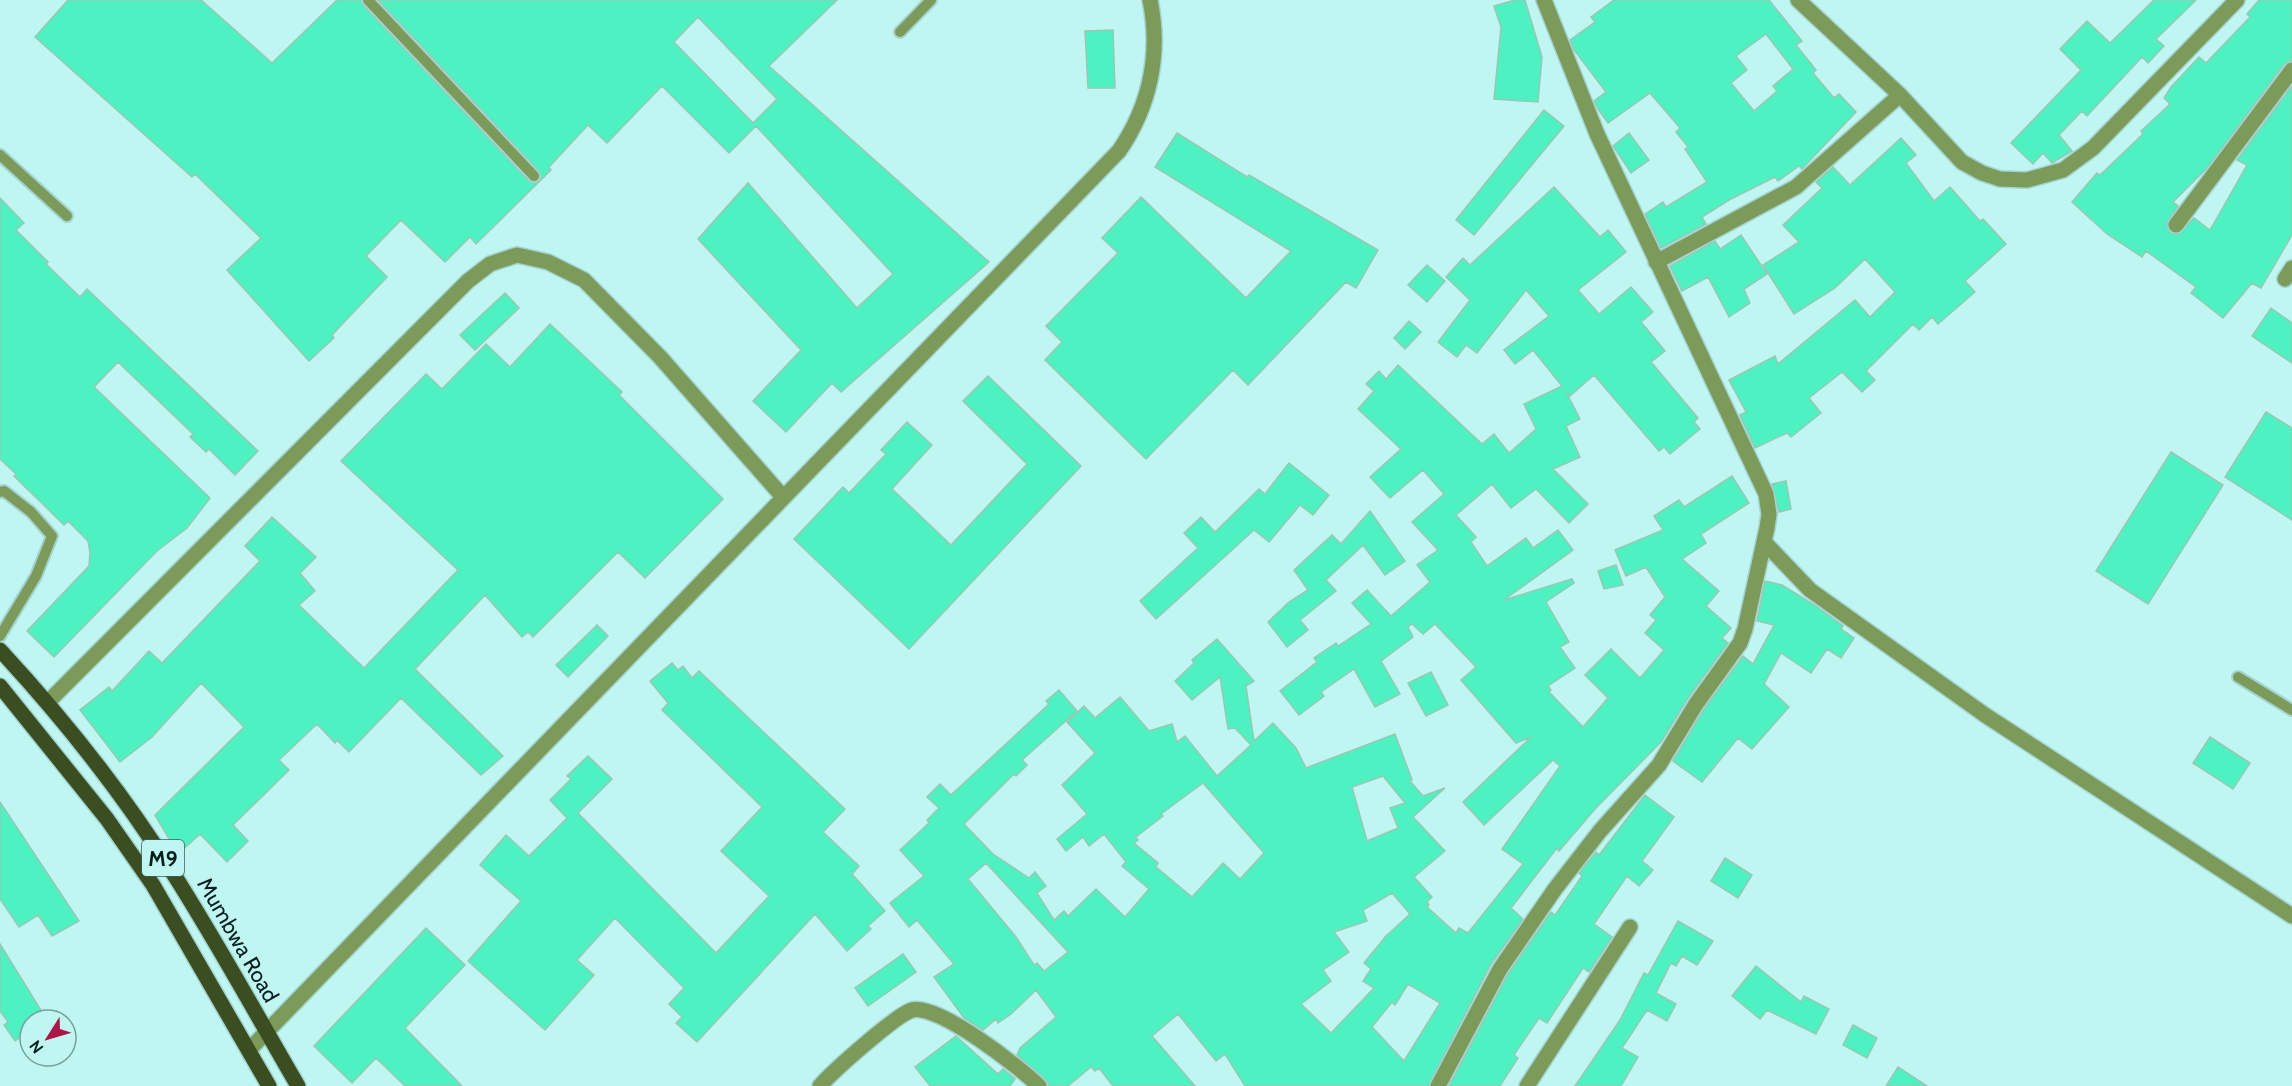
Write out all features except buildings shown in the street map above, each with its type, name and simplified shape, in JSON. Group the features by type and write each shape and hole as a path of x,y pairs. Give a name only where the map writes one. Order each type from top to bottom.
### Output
{"main road":[{"name":"Mumbwa Road","path":"0,651 48,702 122,798 171,870 298,1086"},
{"name":"Mumbwa Road","path":"0,686 107,819 153,885 269,1086"}],"street":[{"path":"249,1050 1119,152 1134,130 1146,100 1153,69 1154,39 1150,0"},
{"path":"1438,1086 1500,969 1581,856 1659,765 1696,704 1740,643 1745,629 1769,514 1766,494 1597,134 1544,0"},
{"path":"1798,0 1900,95 1962,162 1982,173 2000,179 2027,180 2045,177 2063,170 2093,148 2237,0"},
{"path":"2176,225 2292,70"},
{"path":"1656,262 1796,187 1900,95"},
{"path":"48,702 468,281 490,264 517,255 548,262 584,280 660,357 783,497"},
{"path":"1764,542 1810,590 1946,687 2292,916"},
{"path":"1527,1086 1630,927"},
{"path":"820,1086 877,1034 910,1010 925,1009 950,1020 1020,1068 1039,1086"}],"lane":[{"path":"368,0 534,176"},
{"path":"900,32 932,0"},
{"path":"0,155 67,216"},
{"path":"0,492 4,491 31,512 52,536 36,576 0,636"},
{"path":"2238,677 2292,711"}]}
